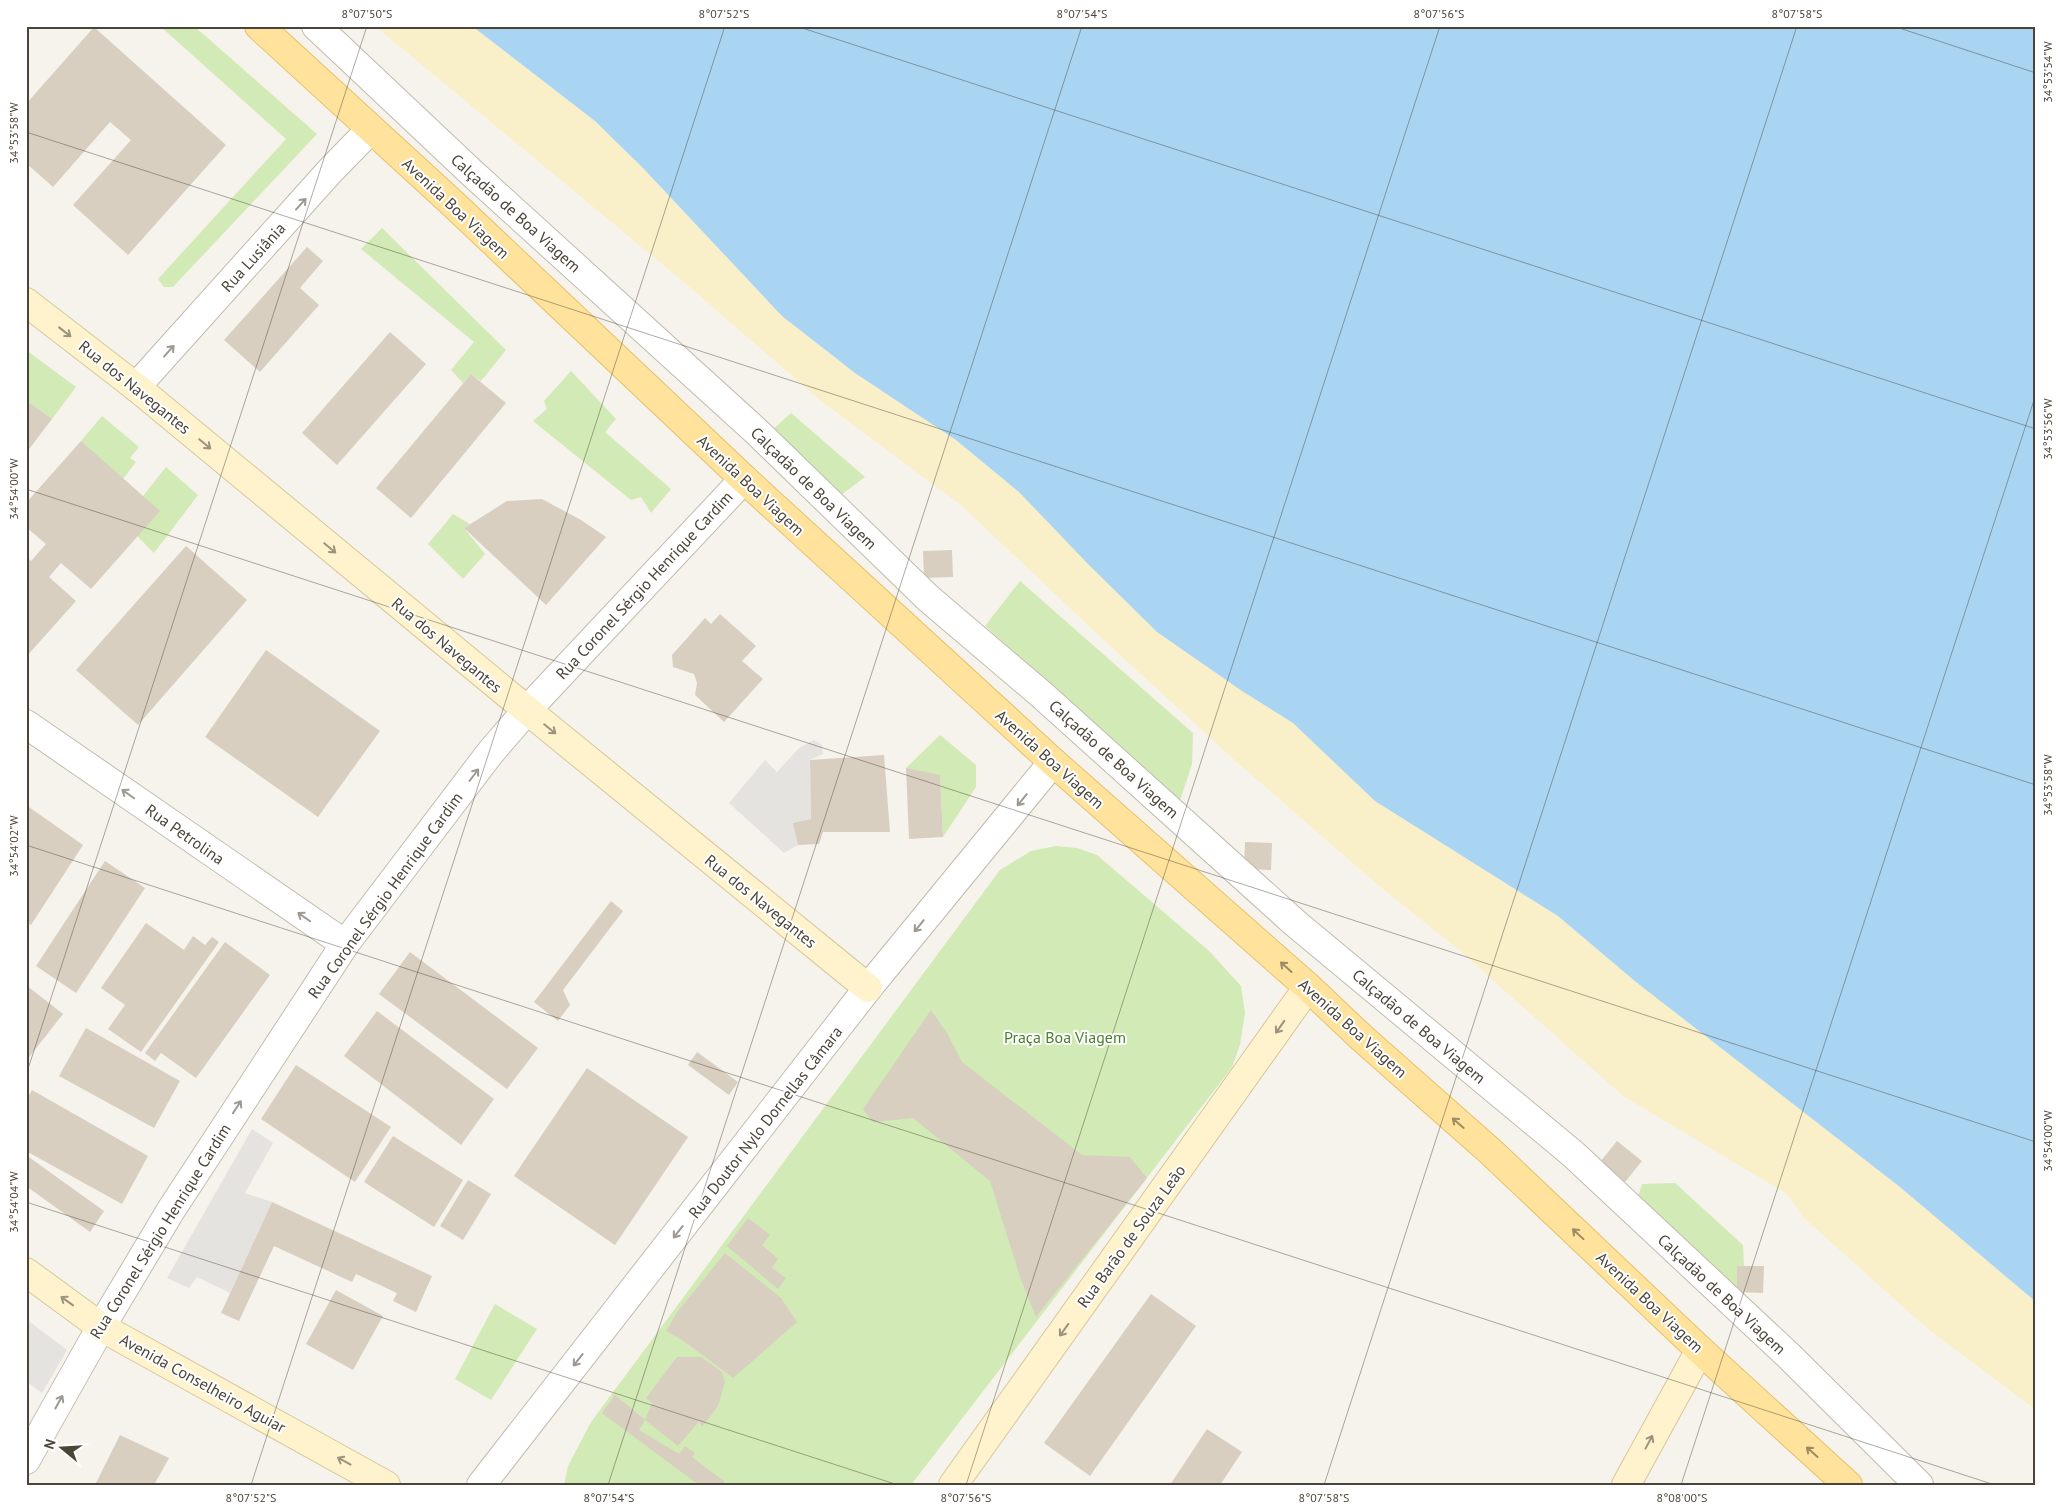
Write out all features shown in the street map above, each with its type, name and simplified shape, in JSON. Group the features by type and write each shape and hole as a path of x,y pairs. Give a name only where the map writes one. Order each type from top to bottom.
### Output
{"main road":[{"name":"Avenida Boa Viagem","path":"258,26 450,201 744,479 1053,762 1491,1152 1700,1350 1848,1485"},
{"name":"Rua dos Navegantes","path":"26,302 136,387 527,710 868,988"},
{"name":"Rua Barão de Souza Leão","path":"953,1485 1308,988"},
{"name":"Avenida Conselheiro Aguiar","path":"26,1272 101,1326 386,1485"},
{"path":"1626,1485 1700,1350"}],"street":[{"name":"Calçadão de Boa Viagem","path":"316,26 472,173 757,432 928,598 1042,694 1295,923 1573,1154 1789,1356 1919,1485"},
{"name":"Rua Lusiânia","path":"136,387 330,171 371,129"},
{"name":"Rua Coronel Sérgio Henrique Cardim","path":"26,1460 101,1326 170,1210 344,944 490,753 527,710 744,479"},
{"name":"Rua Petrolina","path":"26,724 344,944"},
{"name":"Rua Doutor Nylo Dornellas Câmara","path":"481,1485 868,988 1053,762"}],"green space":[{"path":"160,26 194,26 317,134 173,287 164,287 158,279 286,139"},
{"path":"382,228 506,350 481,381 471,374 463,383 451,370 474,342 361,249"},
{"path":"26,350 76,387 52,419 26,400"},
{"path":"571,371 616,419 605,432 671,489 651,513 641,497 631,500 533,421 547,409 544,401"},
{"path":"791,413 865,477 837,498 770,432"},
{"path":"102,416 139,447 130,458 136,462 123,479 81,441"},
{"path":"166,467 198,495 154,553 137,536 159,511 143,496"},
{"path":"453,514 470,524 464,528 485,554 463,579 428,544"},
{"path":"1020,581 1193,733 1192,764 1180,801 985,626"},
{"path":"940,735 976,765 976,787 943,837 940,775 908,777 906,768"},
{"name":"Praça Boa Viagem","path":"1056,846 1077,848 1097,855 1209,951 1241,986 1245,1013 1240,1045 1232,1067 911,1485 564,1485 568,1466 591,1422 1000,870 1031,851"},
{"path":"1675,1183 1743,1245 1745,1292 1732,1299 1635,1207 1642,1184"},
{"path":"495,1304 537,1329 491,1400 455,1379"}],"sand":[{"path":"375,26 472,26 595,121 642,167 782,316 855,373 956,440 1019,492 1157,632 1242,691 1293,723 1375,801 1558,916 1636,982 1900,1187 2036,1302 2036,1410 1929,1330 1804,1218 1787,1194 1623,1096 1459,950 1378,885 1239,764 1094,631 961,505 821,401 691,288"}],"shaded area":[{"path":"814,740 822,745 823,754 810,760 811,819 794,823 798,845 784,853 729,803 765,760 777,772 799,748"},
{"path":"252,1129 273,1143 245,1193 272,1202 230,1293 197,1277 189,1288 167,1278"},
{"path":"26,1319 67,1350 42,1393 26,1381"}],"water":[{"path":"472,26 2036,26 2036,1302 1900,1187 1636,982 1558,916 1375,801 1293,723 1242,691 1157,632 1019,492 956,440 855,373 782,316 642,167 595,121"}],"building":[{"path":"94,27 226,145 128,255 73,205 131,140 110,122 53,187 26,163 26,104"},
{"path":"307,247 323,261 300,288 319,305 260,372 224,340"},
{"path":"390,332 426,364 337,465 302,433"},
{"path":"471,374 506,403 411,518 376,488"},
{"path":"26,400 52,419 26,453"},
{"path":"81,441 160,511 91,589 61,563 49,577 76,601 26,657 26,556 31,561 46,544 26,527 26,503"},
{"path":"542,499 581,520 606,537 546,605 464,528 507,501"},
{"path":"186,546 247,600 138,725 76,670"},
{"path":"952,550 953,577 924,578 923,551"},
{"path":"720,614 756,646 742,661 763,679 724,722 695,695 697,683 694,674 673,667 672,655 705,618 711,624"},
{"path":"266,650 380,731 318,817 205,737"},
{"path":"884,755 890,832 823,832 819,844 798,845 793,823 811,819 810,760"},
{"path":"906,768 940,775 943,837 909,839"},
{"path":"26,805 83,845 31,925 26,922"},
{"path":"1245,842 1272,843 1271,870 1244,869"},
{"path":"105,861 145,888 76,993 36,966"},
{"path":"611,901 623,911 563,990 570,1005 558,1021 534,1002"},
{"path":"146,923 184,950 193,936 205,945 212,937 219,942 141,1052 108,1029 125,1005 101,988"},
{"path":"225,942 270,975 196,1078 161,1053 155,1061 145,1053"},
{"path":"410,952 538,1048 507,1089 379,994"},
{"path":"26,985 63,1014 26,1061"},
{"path":"931,1010 947,1033 962,1062 1082,1155 1130,1157 1147,1178 1036,1317 1020,1277 990,1181 913,1118 873,1122 863,1109"},
{"path":"377,1011 494,1099 461,1145 344,1056"},
{"path":"86,1028 180,1081 154,1128 59,1076"},
{"path":"697,1052 738,1082 729,1095 688,1065"},
{"path":"296,1065 391,1127 355,1182 261,1119"},
{"path":"587,1068 688,1137 615,1245 514,1176"},
{"path":"32,1090 148,1156 122,1204 26,1151 26,1100"},
{"path":"393,1136 463,1180 434,1227 364,1182"},
{"path":"1617,1141 1642,1161 1625,1182 1600,1162"},
{"path":"26,1155 104,1211 90,1232 26,1186"},
{"path":"468,1180 491,1194 463,1240 440,1226"},
{"path":"272,1202 432,1276 416,1312 393,1301 397,1293 356,1274 352,1282 274,1246 239,1321 221,1313"},
{"path":"748,1218 770,1235 762,1245 778,1259 772,1268 786,1278 778,1289 727,1246"},
{"path":"725,1253 781,1298 797,1322 733,1378 685,1342 666,1331 678,1311"},
{"path":"1737,1266 1764,1266 1763,1293 1737,1292"},
{"path":"336,1290 383,1316 353,1370 306,1344"},
{"path":"1151,1294 1196,1326 1090,1476 1044,1443"},
{"path":"677,1357 701,1357 722,1372 725,1382 718,1406 702,1427 699,1421 678,1446 645,1420 652,1403 646,1398"},
{"path":"615,1395 645,1420 639,1430 679,1454 685,1446 695,1453 692,1457 725,1482 722,1485 699,1485 602,1413"},
{"path":"1207,1429 1242,1452 1220,1485 1170,1485"},
{"path":"120,1435 169,1458 154,1485 95,1485"}]}
